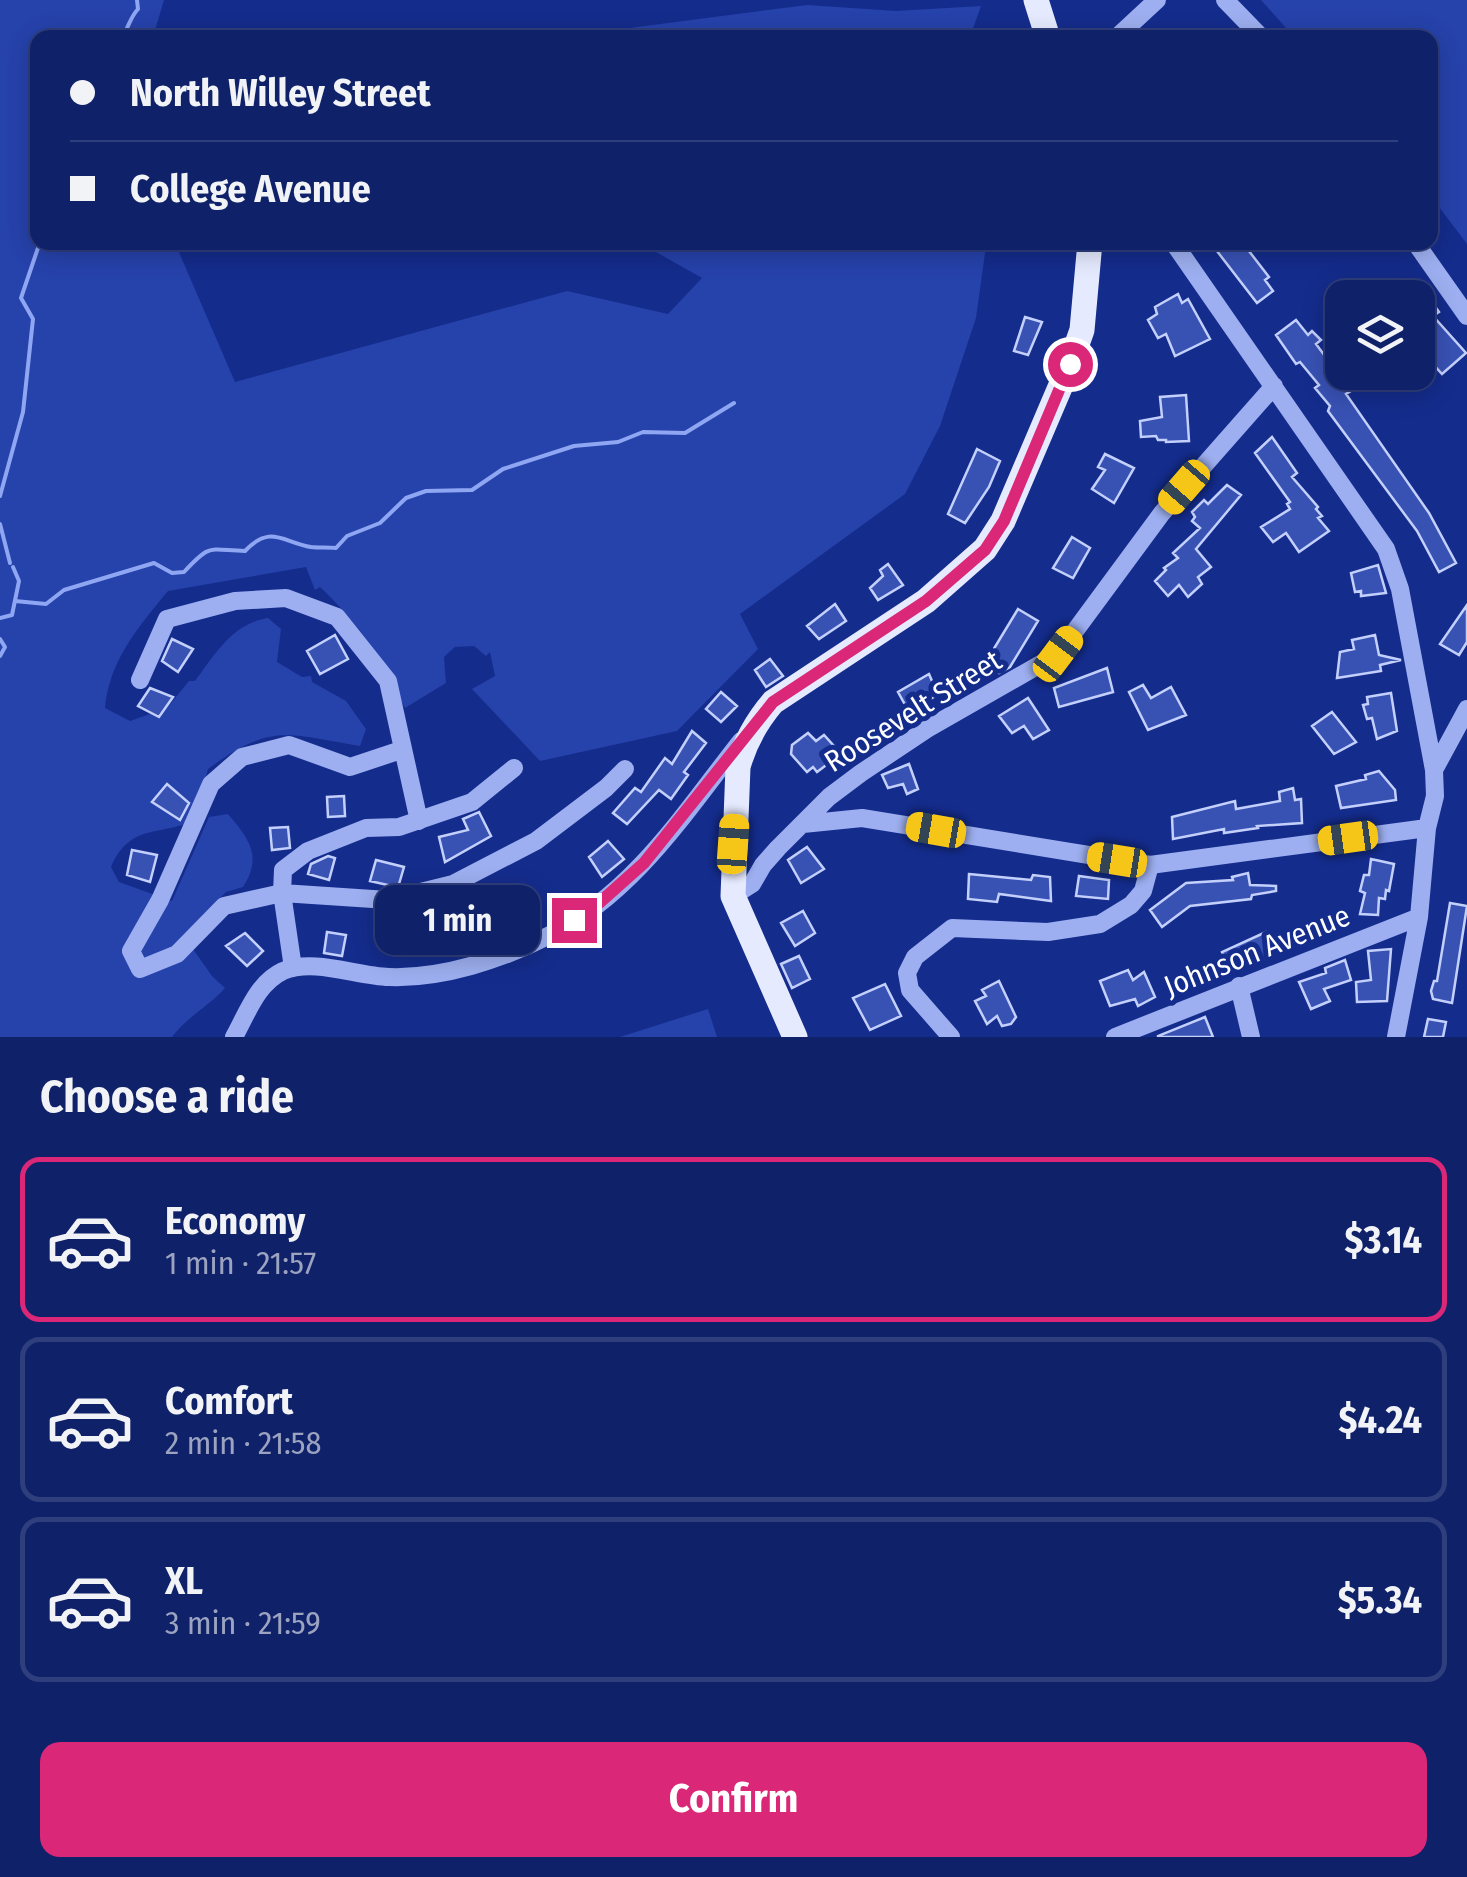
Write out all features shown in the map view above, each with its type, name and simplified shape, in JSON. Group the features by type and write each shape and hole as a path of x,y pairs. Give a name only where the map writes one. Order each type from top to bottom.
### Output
{"main road":[{"path":"1036,0 1045,30"},
{"path":"795,1037 733,896 738,767 756,721 795,684 926,601 985,550 1004,521 1070,364 1084,317 1089,250"}],"street":[{"path":"1125,30 1157,0"},
{"path":"1225,0 1254,30"},
{"path":"1179,250 1386,549 1400,589 1434,770 1434,796 1419,917 1396,1037"},
{"path":"1421,250 1467,316"},
{"name":"Roosevelt Street","path":"733,896 752,884 763,865 829,797 861,772 1058,654 1162,513 1274,386"},
{"path":"140,680 167,619 236,601 286,598 337,617 388,681 419,821"},
{"path":"1434,770 1467,708"},
{"path":"234,1037 267,982 292,968 314,967 394,978 440,974 550,936 598,904 644,863 756,721"},
{"path":"402,750 350,767 289,745 242,757 211,784 160,900 131,952 140,970 177,954 224,906 282,893 388,900 453,884 536,841 624,769"},
{"path":"292,968 282,893 283,870 308,851 366,828 399,827 472,802 514,768"},
{"path":"803,824 862,818 1150,865 1428,828"},
{"path":"951,1037 910,990 906,973 915,957 952,928 1048,932 1100,924 1131,905 1143,891 1150,865"},
{"name":"Johnson Avenue","path":"1116,1037 1419,917"},
{"path":"1239,986 1252,1037"}],"shaded area":[{"path":"0,0 164,0 155,30 30,30 30,250 178,250 235,382 567,291 668,314 702,278 652,250 985,250 976,318 940,426 905,494 740,614 758,649 677,731 540,761 472,689 495,676 490,652 486,656 474,646 455,647 444,657 446,683 405,708 357,629 320,587 315,590 306,567 168,591 119,660 105,708 130,721 167,708 235,633 268,618 281,629 277,662 302,677 311,676 312,682 346,701 366,729 360,746 281,735 248,744 208,769 194,821 136,838 119,853 111,867 119,882 172,901 209,817 228,814 251,848 252,866 243,887 226,892 183,935 225,988 172,1037 0,1037"},
{"path":"1261,0 1467,0 1467,244 1438,206 1438,30 1288,30"},
{"path":"807,5 896,11 981,6 972,30 622,29"},
{"path":"708,1009 717,1037 620,1037"}],"building":[{"path":"1216,250 1248,250 1269,277 1265,280 1273,291 1257,303"},
{"path":"1178,294 1182,303 1188,299 1210,339 1175,356 1166,334 1158,338 1148,320 1157,314 1155,307"},
{"path":"1025,317 1042,322 1028,355 1014,351"},
{"path":"1435,318 1466,353 1442,374 1435,366"},
{"path":"1296,320 1308,335 1312,331 1321,340 1316,344 1325,356 1325,390 1350,390 1346,394 1429,513 1456,563 1439,572 1417,531 1328,411 1330,406 1315,388 1319,385 1300,362 1296,364 1276,335"},
{"path":"1186,395 1189,441 1141,437 1140,421 1162,417 1160,397"},
{"path":"1272,437 1297,473 1292,477 1318,507 1322,516 1318,518 1329,531 1299,552 1286,533 1273,542 1261,527 1290,509 1290,502 1255,453"},
{"path":"977,449 1000,461 989,487 965,523 948,514"},
{"path":"1105,454 1134,468 1114,503 1092,489 1105,470 1098,467"},
{"path":"1227,485 1241,495 1196,549 1211,567 1198,577 1202,584 1188,597 1179,585 1168,596 1155,581 1178,558 1173,553 1200,528 1192,521 1192,512 1204,500 1208,504"},
{"path":"1072,537 1090,548 1073,578 1053,568"},
{"path":"888,564 903,585 878,600 870,588 883,576 880,570"},
{"path":"1378,565 1386,593 1361,596 1361,591 1355,592 1351,573"},
{"path":"835,604 846,621 819,639 807,626"},
{"path":"1467,605 1467,642 1459,655 1440,644"},
{"path":"1018,609 1038,621 1010,667 999,673 984,665"},
{"path":"335,635 348,659 320,674 307,651"},
{"path":"1375,635 1379,655 1401,660 1380,665 1381,671 1337,678 1340,652 1354,649 1352,640"},
{"path":"172,639 193,649 178,672 162,661"},
{"path":"770,659 783,676 766,687 755,670"},
{"path":"1107,668 1113,692 1059,707 1054,688"},
{"path":"929,674 938,695 908,710 898,692"},
{"path":"1143,685 1151,698 1171,687 1186,715 1148,730 1129,692"},
{"path":"150,688 173,697 159,717 138,706"},
{"path":"721,692 737,706 721,722 706,709"},
{"path":"1391,693 1397,731 1377,739 1372,718 1367,719 1363,705 1368,704 1367,697"},
{"path":"1028,698 1049,730 1033,739 1024,726 1012,733 999,716"},
{"path":"1332,712 1356,742 1334,754 1312,726"},
{"path":"692,731 706,743 684,772 688,775 671,799 659,790 627,824 613,813 635,788 641,792 665,758 672,764"},
{"path":"808,733 816,741 824,735 834,746 827,754 829,763 817,772 813,767 807,772 791,754 792,745"},
{"path":"909,764 918,789 907,794 903,784 888,788 882,775"},
{"path":"1379,771 1395,790 1396,800 1341,808 1336,786 1366,779 1365,775"},
{"path":"167,784 189,803 180,820 152,802"},
{"path":"1293,788 1295,800 1301,799 1302,823 1224,833 1224,829 1173,839 1172,817 1235,801 1236,809 1280,801 1279,792"},
{"path":"344,796 345,816 328,817 327,797"},
{"path":"479,812 491,836 445,862 439,837 468,830 463,819"},
{"path":"288,827 290,848 272,850 270,828"},
{"path":"608,841 624,859 602,877 589,857"},
{"path":"807,847 824,869 801,883 788,860"},
{"path":"132,850 157,855 150,882 127,875"},
{"path":"328,856 335,858 329,880 308,874 311,864"},
{"path":"1371,859 1394,864 1389,891 1386,890 1385,899 1379,898 1378,915 1360,914 1365,893 1360,891 1364,875 1369,875"},
{"path":"376,860 404,867 399,884 370,881"},
{"path":"1248,873 1250,885 1276,886 1276,891 1252,895 1251,899 1190,906 1162,927 1150,910 1186,883 1233,880 1232,877"},
{"path":"969,874 1031,880 1033,875 1050,877 1051,901 999,894 997,902 968,899"},
{"path":"1079,876 1109,880 1108,899 1076,896"},
{"path":"472,890 477,907 458,914 453,897"},
{"path":"1450,903 1467,906 1452,1003 1433,999 1431,991 1437,981"},
{"path":"803,911 815,933 795,946 781,923"},
{"path":"383,917 400,920 395,946 378,943"},
{"path":"327,932 346,935 342,956 324,953"},
{"path":"1266,932 1275,953 1232,973 1222,952"},
{"path":"245,933 263,951 247,966 226,946"},
{"path":"1391,949 1387,1001 1357,1002 1356,982 1371,980 1368,951"},
{"path":"799,956 810,979 792,988 781,964"},
{"path":"1345,960 1351,980 1324,989 1330,1001 1311,1009 1299,982 1326,973 1325,968"},
{"path":"1128,970 1133,980 1144,972 1155,997 1138,1006 1135,999 1110,1006 1100,981"},
{"path":"999,981 1016,1017 1011,1024 1002,1026 997,1016 987,1024 975,1001 986,996 982,990"},
{"path":"885,984 901,1016 870,1030 853,998"},
{"path":"1205,1017 1213,1037 1158,1037 1158,1036"},
{"path":"1428,1019 1446,1022 1443,1037 1424,1037"}],"waterway":[{"path":"125,30 138,9 137,0"},
{"path":"0,496 23,412 33,319 21,298 37,250"},
{"path":"15,601 46,604 64,590 154,563 172,573 184,572 205,552 245,551 262,538 336,548 347,536 380,523 406,498 426,491 472,490 503,469 574,446 618,442 643,432 685,433 734,403"},
{"path":"0,524 10,563"},
{"path":"0,618 12,615 19,581 13,567"},
{"path":"0,639 5,647 0,656"}],"route":[{"path":"574,920 644,863 773,702 926,601 985,550 1004,521 1070,364"}]}
